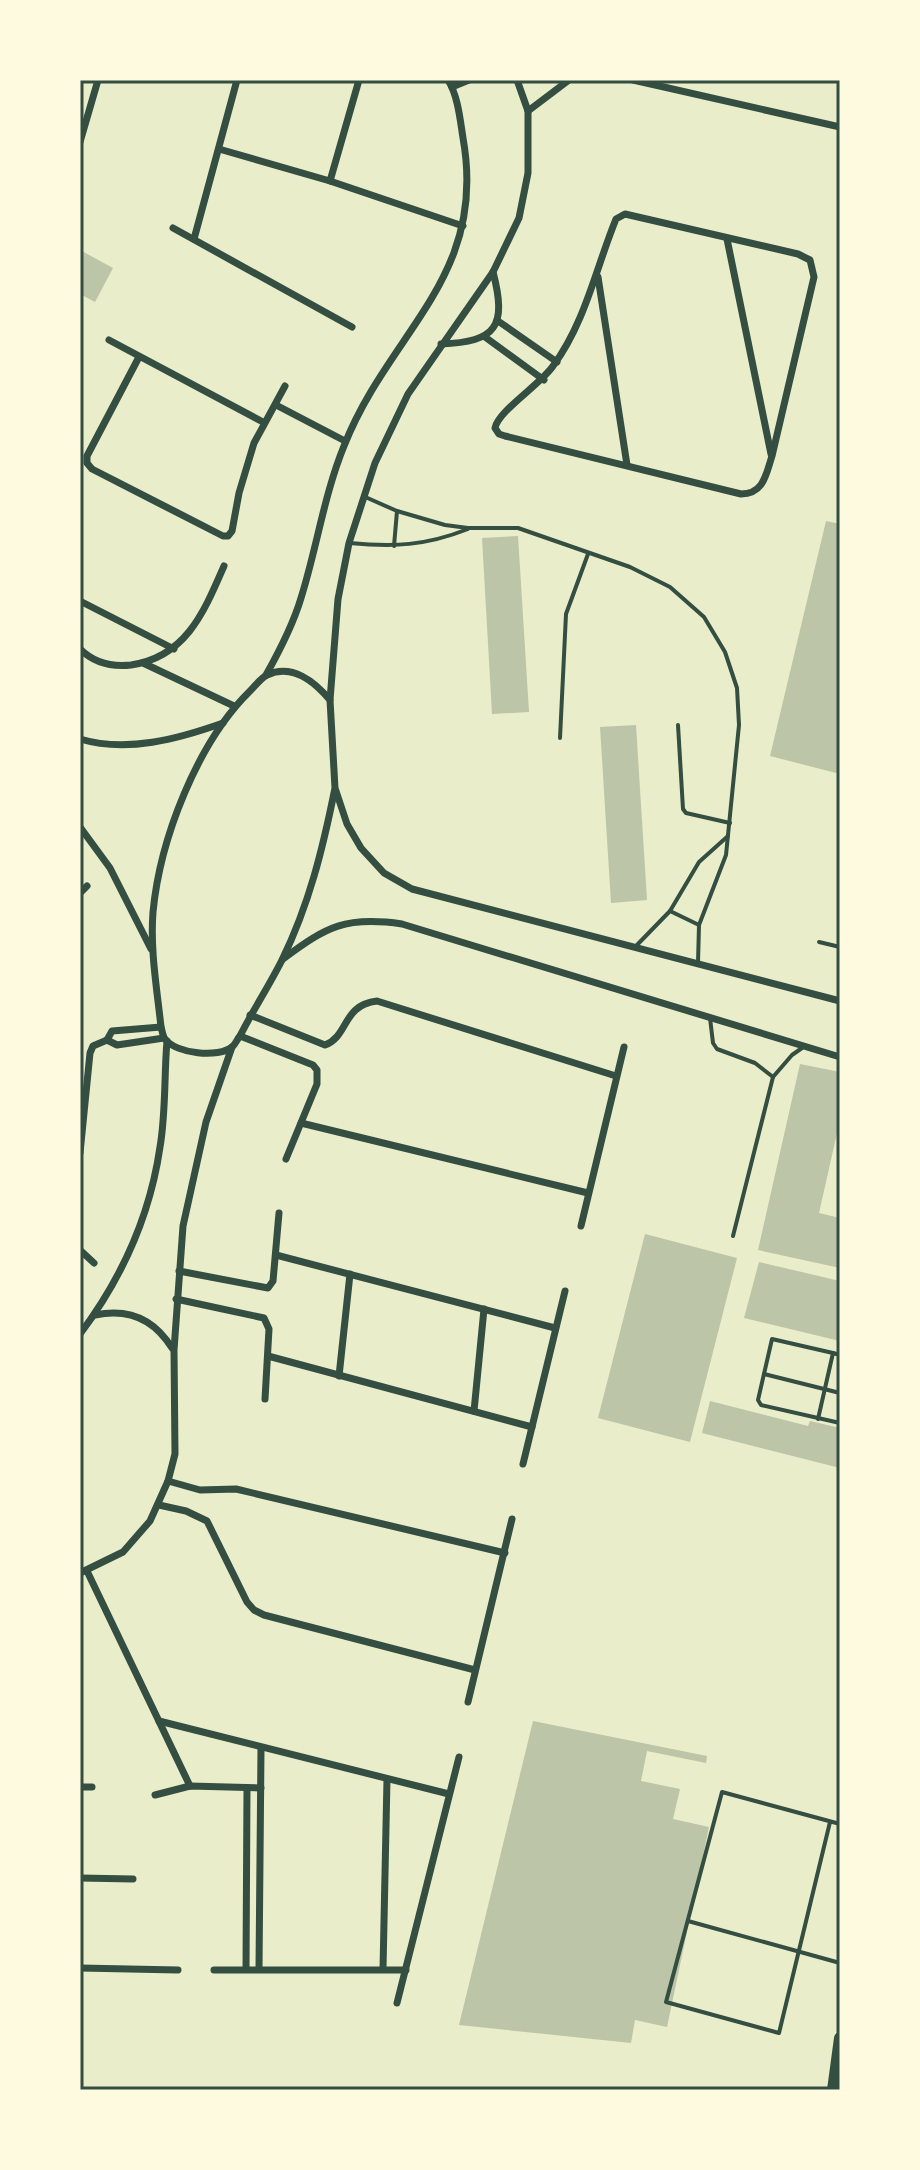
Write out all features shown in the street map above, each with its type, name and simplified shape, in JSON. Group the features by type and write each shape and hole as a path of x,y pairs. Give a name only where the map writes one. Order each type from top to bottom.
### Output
{"highway":[{"path":"833,2090 840,2038"}],"street":[{"path":"80,142 98,80"},
{"path":"194,239 237,80"},
{"path":"330,181 359,80"},
{"path":"80,1334 128,1257 152,1189 163,1126 165,1040 154,955 153,910 163,858 179,807 201,761 234,706 266,675 287,638 301,598 324,502 345,441 366,401 447,273 463,226 468,167 450,83 469,80"},
{"path":"190,1786 84,1572 123,1552 150,1521 168,1481 175,1454 176,1299 183,1226 195,1162 232,1047 281,960 310,891 324,846 335,788 330,700 338,599 349,543 375,463 408,394 493,272 519,218 528,173 528,111 517,80"},
{"path":"528,111 569,80"},
{"path":"633,80 840,127"},
{"path":"219,149 330,181 463,226"},
{"path":"625,214 805,256 814,268 772,456 762,485 747,494 499,434 495,428 496,421 544,380 557,362 598,275 616,219 625,214"},
{"path":"173,228 352,327"},
{"path":"727,239 772,456"},
{"path":"441,344 468,343 485,337 498,321 500,299 493,272"},
{"path":"598,275 627,465"},
{"path":"498,321 557,362"},
{"path":"485,337 544,380"},
{"path":"109,340 263,422"},
{"path":"139,357 87,456 87,463 92,469 223,536 228,536 232,531 245,467 263,422 285,386"},
{"path":"276,405 345,441"},
{"path":"80,649 93,659 123,666 143,663 174,649 199,621 224,566"},
{"path":"80,601 174,649"},
{"path":"143,663 234,706"},
{"path":"266,675 283,671 304,675 330,700"},
{"path":"80,739 117,746 188,735 223,723"},
{"path":"335,788 347,824 361,848 384,873 412,889 840,1001"},
{"path":"80,827 110,868 154,955"},
{"path":"80,893 87,886"},
{"path":"281,960 311,939 340,925 370,920 402,924 840,1057"},
{"path":"250,1015 325,1045 333,1041 354,1009 377,1001 616,1076"},
{"path":"80,1153 86,1111 83,1078 93,1046 107,1040 112,1031 161,1027"},
{"path":"240,1036 313,1065 317,1070 317,1084 286,1159"},
{"path":"107,1040 117,1045 165,1040 199,1053 213,1053 232,1047"},
{"path":"581,1226 624,1047"},
{"path":"301,1123 588,1193"},
{"path":"179,1271 264,1290 273,1281 279,1213"},
{"path":"80,1250 94,1263"},
{"path":"276,1255 555,1328"},
{"path":"339,1376 350,1274"},
{"path":"523,1464 565,1291"},
{"path":"176,1299 264,1318 269,1329 265,1399"},
{"path":"474,1411 484,1309"},
{"path":"94,1315 125,1313 140,1317 165,1336 174,1350"},
{"path":"268,1356 532,1427"},
{"path":"168,1481 200,1490 236,1489 505,1553"},
{"path":"159,1505 207,1521 247,1602 254,1610 475,1670"},
{"path":"468,1702 512,1519"},
{"path":"159,1721 449,1794"},
{"path":"259,1969 261,1748"},
{"path":"397,2003 459,1757"},
{"path":"383,1969 387,1779"},
{"path":"155,1795 190,1786 261,1788"},
{"path":"80,1787 92,1787"},
{"path":"246,1969 247,1788"},
{"path":"80,1878 133,1879"},
{"path":"80,1968 178,1970"},
{"path":"214,1970 406,1970"}],"lane":[{"path":"362,496 430,521 468,528 518,528 630,567 670,587 704,617 725,652 737,688 739,725 728,836 721,874 699,925 698,963"},
{"path":"394,546 397,511"},
{"path":"349,543 394,546 439,540 468,528"},
{"path":"560,738 566,614 588,554"},
{"path":"678,725 683,809 686,813 730,823"},
{"path":"635,947 670,911 699,862 728,836"},
{"path":"670,911 699,925"},
{"path":"819,942 840,947"},
{"path":"710,1018 713,1043 717,1049 755,1063 773,1077"},
{"path":"733,1236 773,1077 792,1055 805,1046"},
{"path":"840,1355 772,1339 758,1403 840,1423"},
{"path":"818,1419 833,1353"},
{"path":"764,1374 840,1393"},
{"path":"830,1822 779,2033 666,2002 722,1792 840,1824"},
{"path":"688,1921 840,1963"}],"building":[{"path":"80,250 113,268 95,302 80,294"},
{"path":"826,521 840,524 840,774 770,756"},
{"path":"518,536 529,712 492,714 482,538"},
{"path":"636,725 647,900 611,903 600,727"},
{"path":"800,1064 840,1072 840,1120 819,1213 840,1218 840,1268 758,1250"},
{"path":"645,1234 737,1258 690,1442 598,1418"},
{"path":"759,1262 840,1281 840,1341 744,1318"},
{"path":"710,1401 808,1426 810,1421 840,1428 840,1468 702,1433"},
{"path":"533,1721 707,1756 706,1763 647,1751 641,1781 680,1789 673,1819 709,1827 667,2027 635,2020 631,2043 459,2025"}]}
